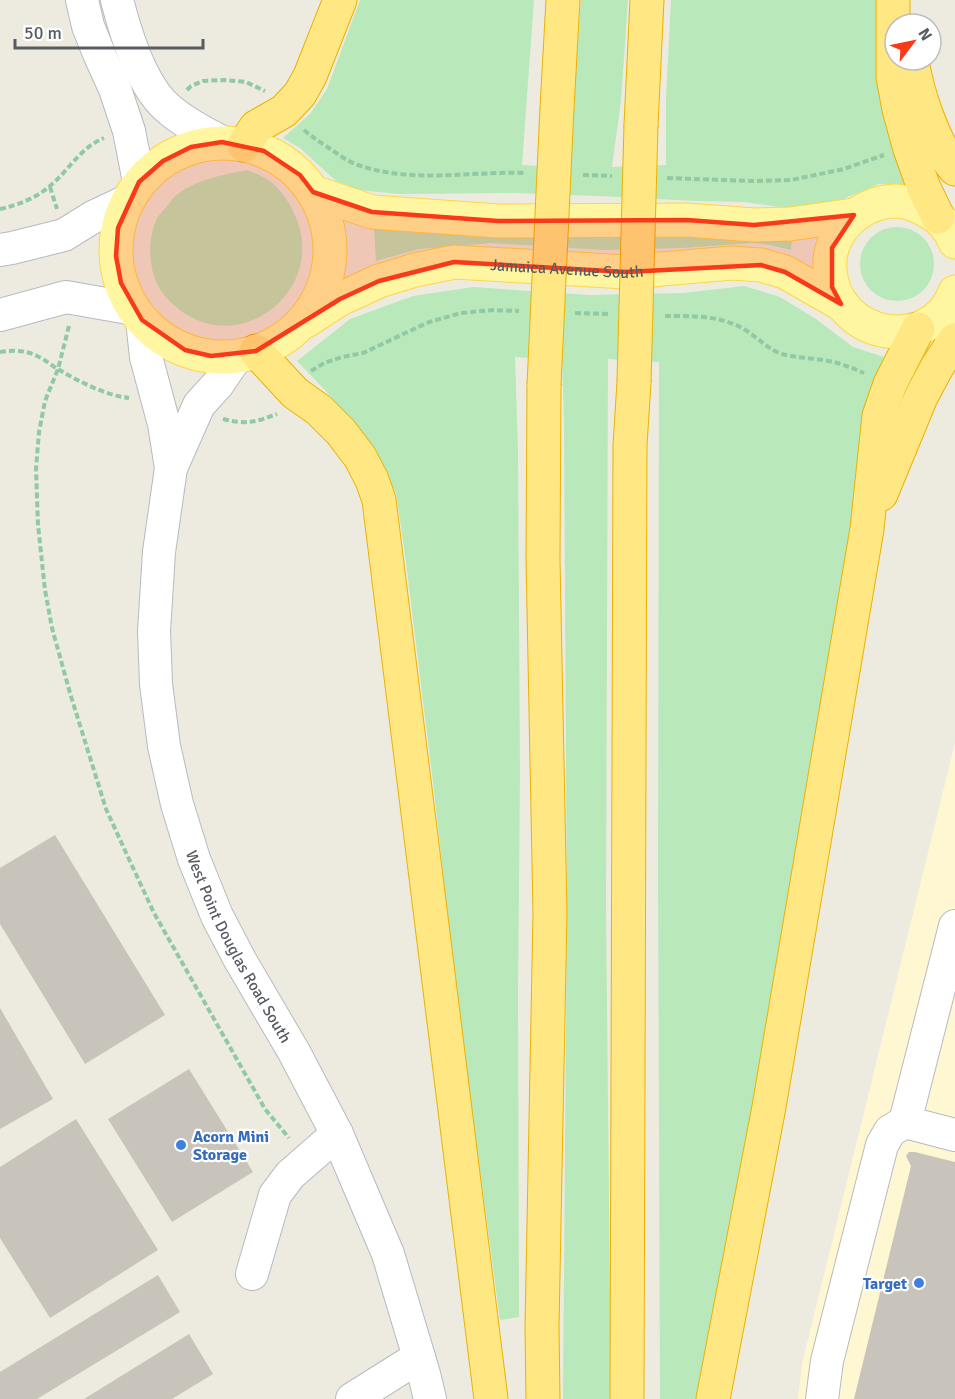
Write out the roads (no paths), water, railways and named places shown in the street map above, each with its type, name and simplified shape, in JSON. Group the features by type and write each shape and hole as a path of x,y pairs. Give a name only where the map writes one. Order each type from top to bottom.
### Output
{"highway":[{"path":"233,144 284,111 300,94 310,76 340,0"},
{"path":"543,1399 542,1327 550,913 543,559 544,385 563,0"},
{"path":"627,1399 630,445 647,0"},
{"path":"893,0 893,76 899,109 924,188 950,232"},
{"path":"915,72 922,100 937,140 955,169"},
{"path":"713,1399 769,1107 867,529 879,416 890,384 941,326"},
{"path":"867,529 921,398 937,367 941,326"},
{"path":"247,354 319,410 341,432 360,457 379,500 491,1399"}],"main road":[{"path":"233,144 264,151 300,175 313,192 323,214 329,238 329,262 323,286 313,308 297,326 278,341 247,354 211,356 185,350 162,338 138,314 121,284 116,256 118,228 133,191 163,161 191,147 233,144"},
{"path":"313,192 372,212 498,221 687,220 754,225 790,224 854,215 874,205 896,201 918,205 950,232"},
{"path":"841,304 832,287 830,267 832,248 841,230 854,215"},
{"name":"Jamaica Avenue South","path":"297,326 340,299 379,281 415,270 454,262 626,272 732,263 760,265 784,272 841,304 856,320 875,329 897,333 941,326"},
{"path":"941,326 955,292"}],"street":[{"path":"0,250 64,235 133,191 129,131 115,89 88,26 82,0"},
{"path":"117,0 143,76 155,95 169,110 195,129 233,144"},
{"path":"0,315 66,297 138,314"},
{"name":"West Point Douglas Road South","path":"138,314 146,357 164,424 171,468"},
{"name":"West Point Douglas Road South","path":"247,354 199,405 171,468 159,552 154,631 156,684 164,746 177,804 194,859 218,916 337,1134 388,1254 430,1399"},
{"path":"822,1399 827,1361 882,1144 890,1131 904,1122 955,926"},
{"path":"904,1122 955,1135"},
{"path":"252,1274 275,1195 290,1175 337,1134"},
{"path":"352,1399 419,1357"}],"place":[{"name":"Acorn Mini Storage","path":"181,1145"},
{"name":"Target","path":"919,1283"}]}
